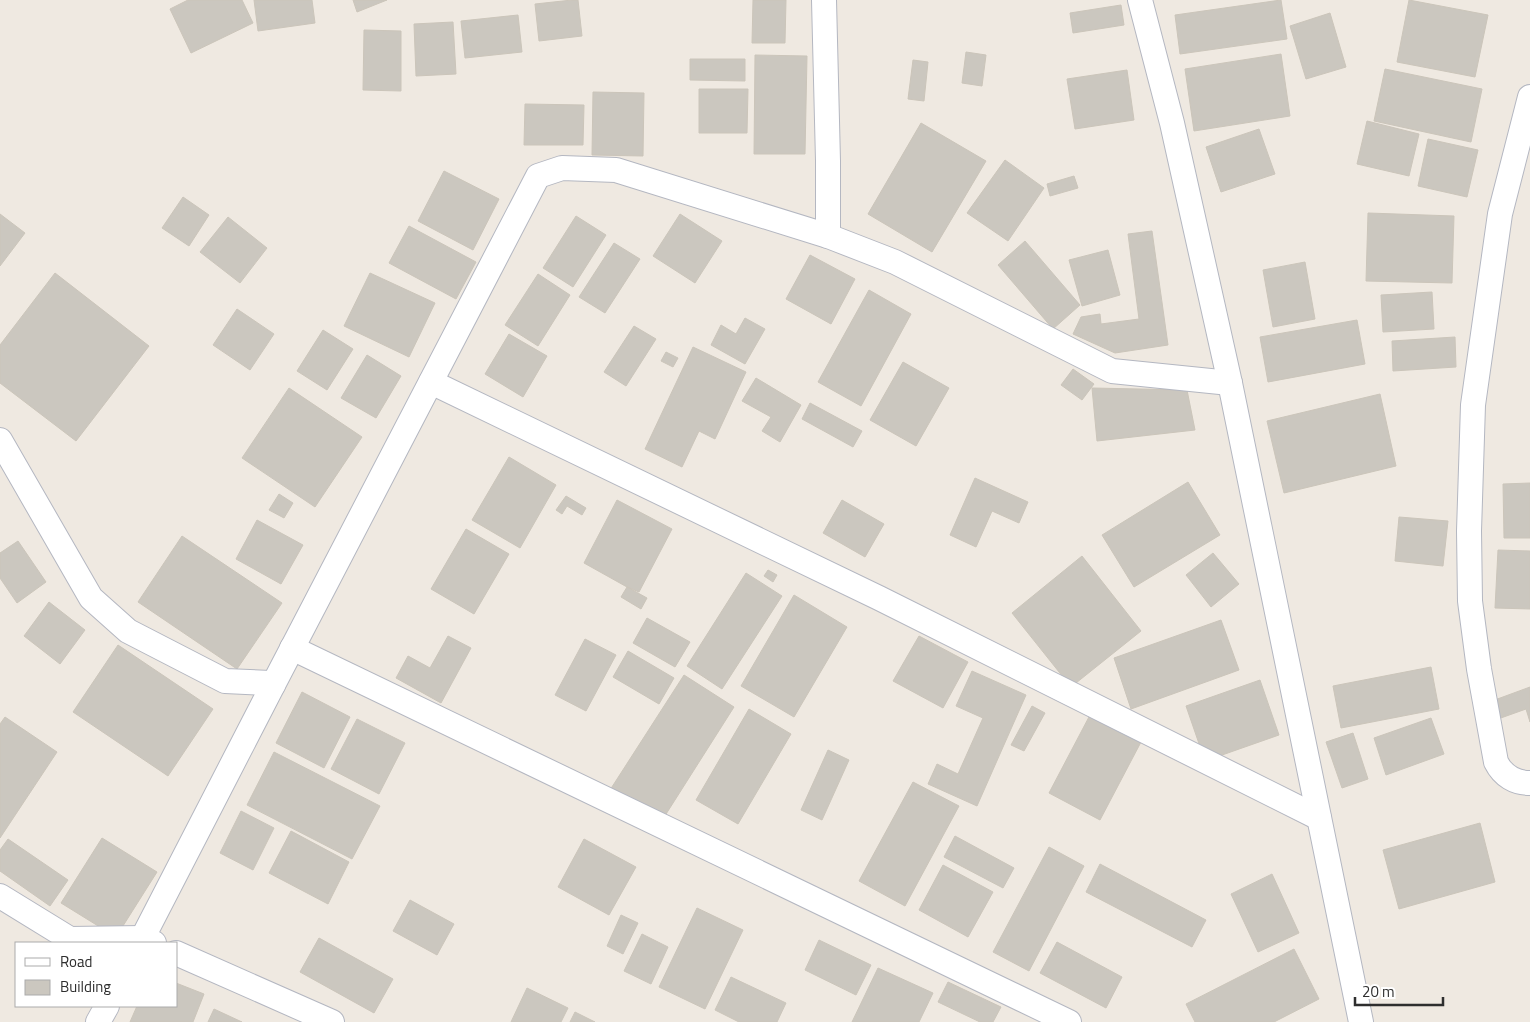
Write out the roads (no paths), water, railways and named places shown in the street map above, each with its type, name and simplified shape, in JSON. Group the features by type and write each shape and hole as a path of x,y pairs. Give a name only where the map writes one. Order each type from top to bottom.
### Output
{"street":[{"path":"824,0 828,236"},
{"path":"1140,0 1172,123 1230,383 1361,1022"},
{"path":"1530,97 1500,214 1488,292 1473,405 1469,531 1470,602 1479,669 1496,762 1512,780 1530,783"},
{"path":"0,896 70,939 146,942 273,685 538,176 562,168 616,170 828,236 895,262 1112,370 1230,383"},
{"path":"431,382 879,598 1319,818"},
{"path":"0,440 91,598 128,631 225,682 270,683 273,685"},
{"path":"292,648 1069,1022"},
{"path":"178,954 332,1022"},
{"path":"98,1022 106,1007"}]}
